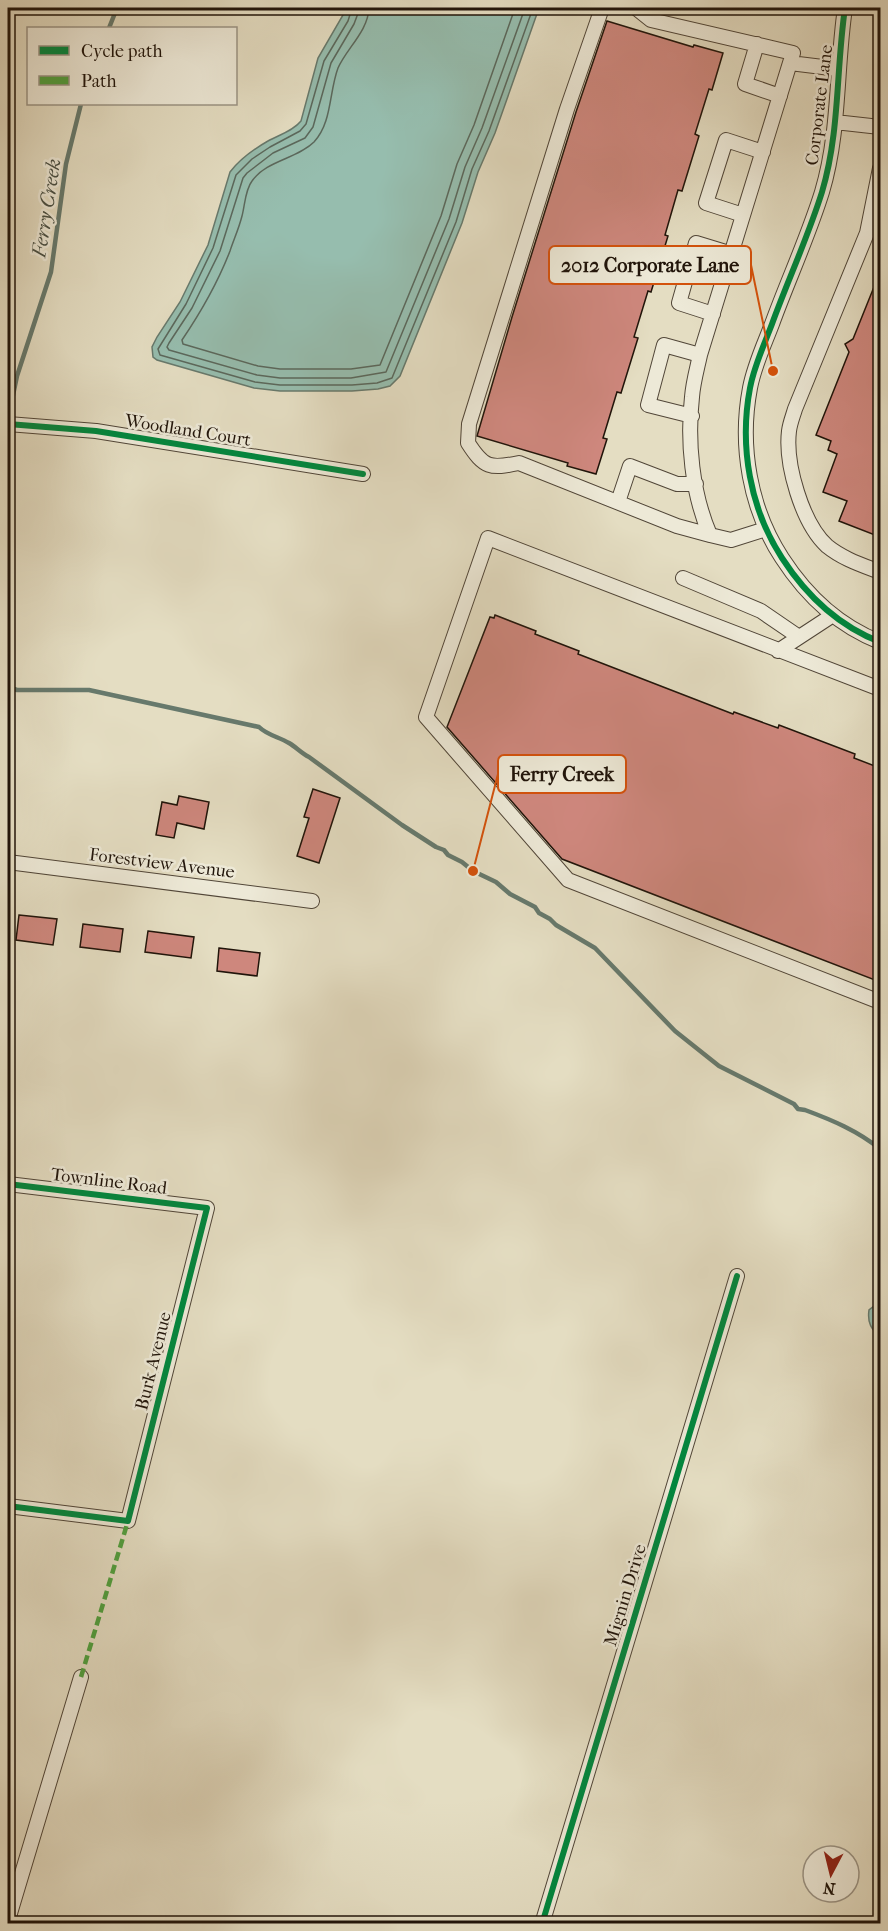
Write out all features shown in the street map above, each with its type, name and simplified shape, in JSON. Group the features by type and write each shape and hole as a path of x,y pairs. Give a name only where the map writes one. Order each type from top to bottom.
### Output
{"street":[{"path":"602,8 567,109 469,424 468,443 482,462 491,467 519,463 677,526 731,540 766,529"},
{"path":"636,8 651,20 793,53 700,355 692,397 691,456 701,514 710,535"},
{"name":"Corporate Lane","path":"842,8 832,148 821,193 750,387 746,424 748,468 753,492 766,529 775,547 797,579 832,615 880,642"},
{"path":"757,44 745,84 780,96"},
{"path":"790,63 839,69"},
{"path":"835,122 880,127"},
{"path":"743,215 706,203 726,140 763,152"},
{"path":"880,168 867,233 795,409 789,429 788,450 794,482 808,518 825,544 842,557 880,572"},
{"path":"713,314 679,303 696,243 732,254"},
{"path":"692,416 648,405 664,345 700,355"},
{"name":"Woodland Court","path":"11,424 96,431 363,474"},
{"path":"618,502 630,466 677,484 696,484"},
{"path":"880,689 488,538 426,717 568,880 880,1002"},
{"path":"683,579 761,611 799,637"},
{"path":"778,651 832,615"},
{"name":"Forestview Avenue","path":"8,862 312,901"},
{"name":"Townline Road","path":"8,1184 207,1208"},
{"name":"Burk Avenue","path":"8,1506 128,1521 207,1208"},
{"name":"Mignin Drive","path":"542,1923 737,1276"},
{"path":"8,1920 81,1677"}],"water":[{"path":"347,8 539,8 495,133 478,172 462,223 400,376 390,386 378,389 280,391 254,388 157,360 153,357 152,347 180,302 208,245 230,172 252,151 290,130 301,121 318,58"},
{"path":"880,1303 880,1338 869,1323 869,1310"}],"building":[{"path":"607,21 693,47 694,45 723,53 695,134 699,136 682,191 678,190 665,235 668,236 634,337 638,338 621,393 617,392 603,438 607,439 596,474 567,466 568,463 477,436 576,112"},
{"path":"880,272 880,537 839,521 847,501 823,492 837,454 828,450 831,441 816,435 849,352 845,344 853,339"},
{"path":"495,615 579,651 578,654 733,714 734,712 778,728 779,725 855,754 854,758 880,768 880,982 562,859 447,727 490,617 494,618"},
{"path":"313,789 340,798 319,863 297,856 309,818 304,817"},
{"path":"179,796 209,802 204,829 177,823 174,838 156,835 162,802 177,805"},
{"path":"19,915 57,919 53,945 16,940"},
{"path":"83,924 123,929 120,952 80,947"},
{"path":"148,931 194,937 191,958 145,952"},
{"path":"219,948 260,953 257,976 217,971"}],"waterway":[{"name":"Ferry Creek","path":"109,27 117,8"},
{"name":"Ferry Creek","path":"8,419 17,376 51,272 66,164 81,105"},
{"name":"Ferry Creek","path":"8,687 17,690 89,690 259,727 292,745 402,825 444,850 473,871 496,882 510,894 535,907 539,913 556,925 595,948 675,1031 719,1066 794,1104 798,1109 844,1126 880,1149"}],"marked path":[{"path":"81,1677 128,1521"}],"cycle path":[{"path":"845,8 835,123 828,169 811,225 754,372 747,410 747,454 755,498 762,519 791,572 813,597 837,618 880,642"},
{"path":"8,424 96,431 363,474"},
{"path":"8,1184 207,1208 128,1521 8,1506"},
{"path":"542,1924 737,1276"}],"place":[{"name":"2012 Corporate Lane","path":"773,371"},
{"name":"Ferry Creek","path":"473,871"}]}
